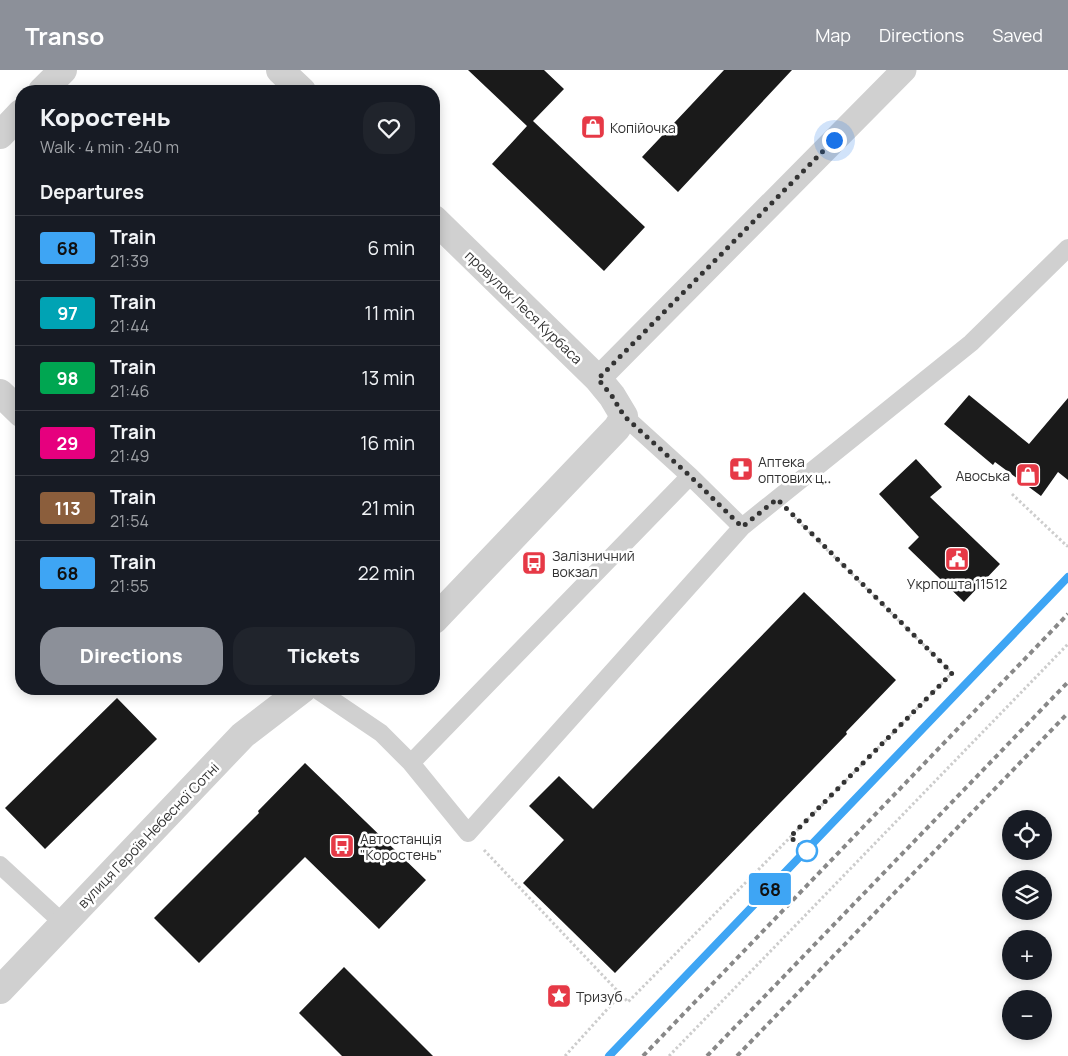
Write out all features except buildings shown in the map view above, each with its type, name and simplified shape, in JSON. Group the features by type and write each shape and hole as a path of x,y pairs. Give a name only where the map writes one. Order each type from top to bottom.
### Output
{"street":[{"path":"48,85 63,70"},
{"path":"280,70 296,85"},
{"path":"440,614 618,428 612,397 904,70"},
{"path":"0,134 15,119"},
{"name":"провулок Леся Курбаса","path":"440,225 612,397"},
{"path":"0,393 15,407"},
{"name":"вулиця Героїв Небесної Сотні","path":"0,990 243,735 295,695"}],"lane":[{"path":"325,695 381,733 411,762 468,833 742,527 971,343 1068,248"},
{"path":"612,397 742,527"},
{"path":"411,762 690,476"},
{"path":"0,865 63,924"}],"path":[{"path":"1012,494 1068,545"},
{"path":"468,833 628,1002 952,673 777,499"},
{"path":"669,1056 1068,644"},
{"path":"565,1056 622,994"}],"railway":[{"path":"609,1056 1068,577"},
{"path":"643,1056 1068,614"},
{"path":"707,1056 1068,682"},
{"path":"737,1056 1068,713"}],"train":[{"name":"68","path":"609,1056 1068,577"}],"place":[{"name":"Копійочка","path":"593,127"},
{"name":"Аптека оптових ц‥","path":"741,469"},
{"name":"Авоська","path":"1028,475"},
{"name":"Укрпошта 11512","path":"957,559"},
{"name":"Залізничний вокзал","path":"534,563"},
{"name":"Автостанція \"Коростень\"","path":"342,846"},
{"name":"Тризуб","path":"559,996"}],"route":[{"path":"807,851 790,837 952,673 777,499 742,527 690,476 624,416 612,396 598,379 834,140"}]}
